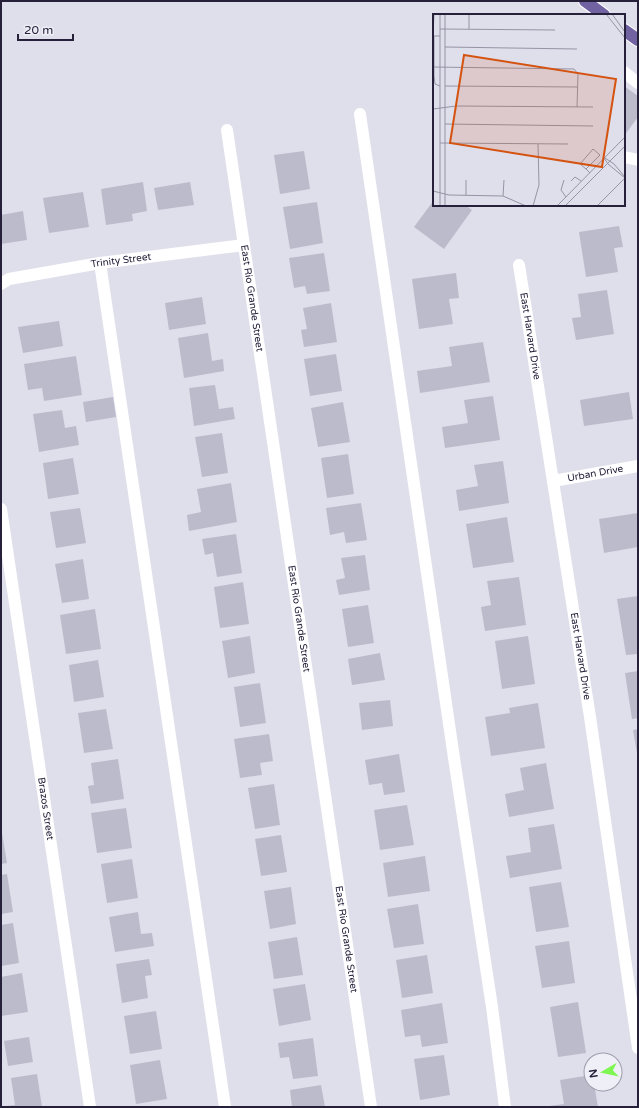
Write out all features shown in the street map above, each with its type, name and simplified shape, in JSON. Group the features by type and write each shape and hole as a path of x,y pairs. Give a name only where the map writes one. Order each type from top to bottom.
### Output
{"main road":[{"path":"585,1 603,14"},
{"path":"625,32 638,40"}],"street":[{"path":"625,73 638,83"},
{"path":"360,114 454,758 492,1006 505,1107"},
{"name":"East Rio Grande Street","path":"227,130 372,1107"},
{"path":"625,157 638,160"},
{"name":"Trinity Street","path":"1,284 9,279 100,263 244,245"},
{"path":"100,263 225,1107"},
{"name":"East Harvard Drive","path":"519,265 591,725 638,1048"},
{"name":"Urban Drive","path":"553,481 638,466"},
{"name":"Brazos Street","path":"1,509 90,1107"}],"building":[{"path":"625,87 638,96 638,117 625,135"},
{"path":"304,151 310,189 280,194 274,155"},
{"path":"143,182 147,211 132,214 133,221 106,225 101,189"},
{"path":"190,182 194,205 158,210 154,188"},
{"path":"83,192 89,227 49,233 43,198"},
{"path":"433,201 433,206 466,206 472,210 444,249 414,227"},
{"path":"317,202 323,243 290,249 283,207"},
{"path":"23,211 27,240 1,244 1,215"},
{"path":"619,226 623,247 614,248 618,272 586,277 579,232"},
{"path":"324,253 330,291 307,294 305,286 294,288 289,258"},
{"path":"456,273 459,298 449,299 453,324 419,329 412,279"},
{"path":"607,290 614,334 576,340 572,318 581,317 578,294"},
{"path":"202,297 206,324 169,330 165,303"},
{"path":"331,303 337,342 304,347 301,330 307,329 303,308"},
{"path":"59,321 63,346 23,353 18,327"},
{"path":"208,333 212,361 223,359 224,371 184,378 178,338"},
{"path":"483,342 490,382 420,393 417,371 452,366 449,347"},
{"path":"336,354 342,391 310,396 304,359"},
{"path":"76,356 82,395 44,401 42,388 28,390 24,364"},
{"path":"215,385 219,409 233,407 235,419 194,426 189,388"},
{"path":"629,392 633,419 584,426 580,400"},
{"path":"493,396 500,440 445,448 442,427 468,423 464,400"},
{"path":"113,397 116,417 86,422 83,402"},
{"path":"343,402 350,442 318,447 311,408"},
{"path":"62,410 65,428 76,426 79,445 39,452 33,414"},
{"path":"222,433 228,473 202,477 195,437"},
{"path":"348,454 354,494 327,498 321,458"},
{"path":"73,458 79,494 48,499 43,463"},
{"path":"503,461 509,503 459,511 456,490 478,486 474,465"},
{"path":"231,483 237,522 189,531 187,515 201,512 197,489"},
{"path":"361,503 367,540 346,543 344,532 330,535 326,508"},
{"path":"80,508 86,543 56,548 50,512"},
{"path":"638,513 638,547 604,553 599,519"},
{"path":"507,517 514,562 473,568 466,524"},
{"path":"236,534 242,573 217,577 213,553 205,555 202,539"},
{"path":"365,555 370,590 339,595 336,580 345,578 341,558"},
{"path":"83,559 89,599 62,603 55,564"},
{"path":"519,577 526,625 485,631 481,607 491,605 487,581"},
{"path":"243,582 249,624 220,628 214,587"},
{"path":"638,596 638,654 626,655 617,599"},
{"path":"368,605 374,643 348,647 342,609"},
{"path":"95,609 101,649 66,654 60,615"},
{"path":"250,636 255,673 228,678 222,641"},
{"path":"528,636 535,684 502,689 495,641"},
{"path":"380,653 385,680 352,685 348,659"},
{"path":"98,660 104,697 74,702 69,665"},
{"path":"638,671 638,718 632,719 625,673"},
{"path":"260,683 266,723 240,727 234,687"},
{"path":"390,700 393,726 362,730 359,703"},
{"path":"538,703 545,748 491,756 485,717 510,713 509,708"},
{"path":"106,709 113,749 84,753 78,713"},
{"path":"638,729 638,753 637,753 633,730"},
{"path":"269,734 273,761 260,763 262,775 240,778 234,739"},
{"path":"399,754 405,792 384,795 382,783 369,785 365,760"},
{"path":"118,759 124,799 91,804 88,786 94,785 91,763"},
{"path":"546,763 554,809 509,817 505,794 524,790 520,768"},
{"path":"274,784 280,825 255,829 248,788"},
{"path":"407,805 414,845 380,850 374,810"},
{"path":"126,808 132,848 97,853 91,813"},
{"path":"554,824 562,869 510,878 506,856 531,852 528,828"},
{"path":"1,833 7,863 1,864"},
{"path":"281,835 287,872 261,876 255,839"},
{"path":"425,856 430,891 388,897 383,863"},
{"path":"132,859 138,898 107,903 101,864"},
{"path":"7,874 13,912 1,914 1,875"},
{"path":"561,882 569,927 536,932 529,887"},
{"path":"291,887 296,924 270,929 264,891"},
{"path":"418,904 424,944 394,948 387,909"},
{"path":"138,912 141,934 152,933 154,946 115,952 109,917"},
{"path":"13,923 19,963 1,966 1,925"},
{"path":"297,937 303,975 274,979 268,942"},
{"path":"569,941 575,983 542,988 535,946"},
{"path":"427,955 433,993 402,998 396,960"},
{"path":"149,959 152,975 145,976 148,998 122,1003 116,964"},
{"path":"22,973 28,1012 1,1016 1,977"},
{"path":"305,984 311,1020 279,1026 273,989"},
{"path":"578,1002 586,1052 558,1057 550,1007"},
{"path":"442,1003 448,1043 422,1047 420,1035 405,1037 401,1010"},
{"path":"156,1011 162,1049 130,1054 124,1016"},
{"path":"29,1037 33,1062 8,1066 4,1041"},
{"path":"313,1038 318,1076 293,1079 289,1057 280,1058 278,1043"},
{"path":"444,1055 450,1095 420,1100 414,1059"},
{"path":"160,1060 167,1099 136,1104 130,1065"},
{"path":"37,1074 42,1107 7,1107 15,1105 11,1078"},
{"path":"583,1076 583,1092 595,1092 598,1107 549,1107 564,1104 560,1080"},
{"path":"321,1085 325,1107 292,1107 290,1090"}]}
